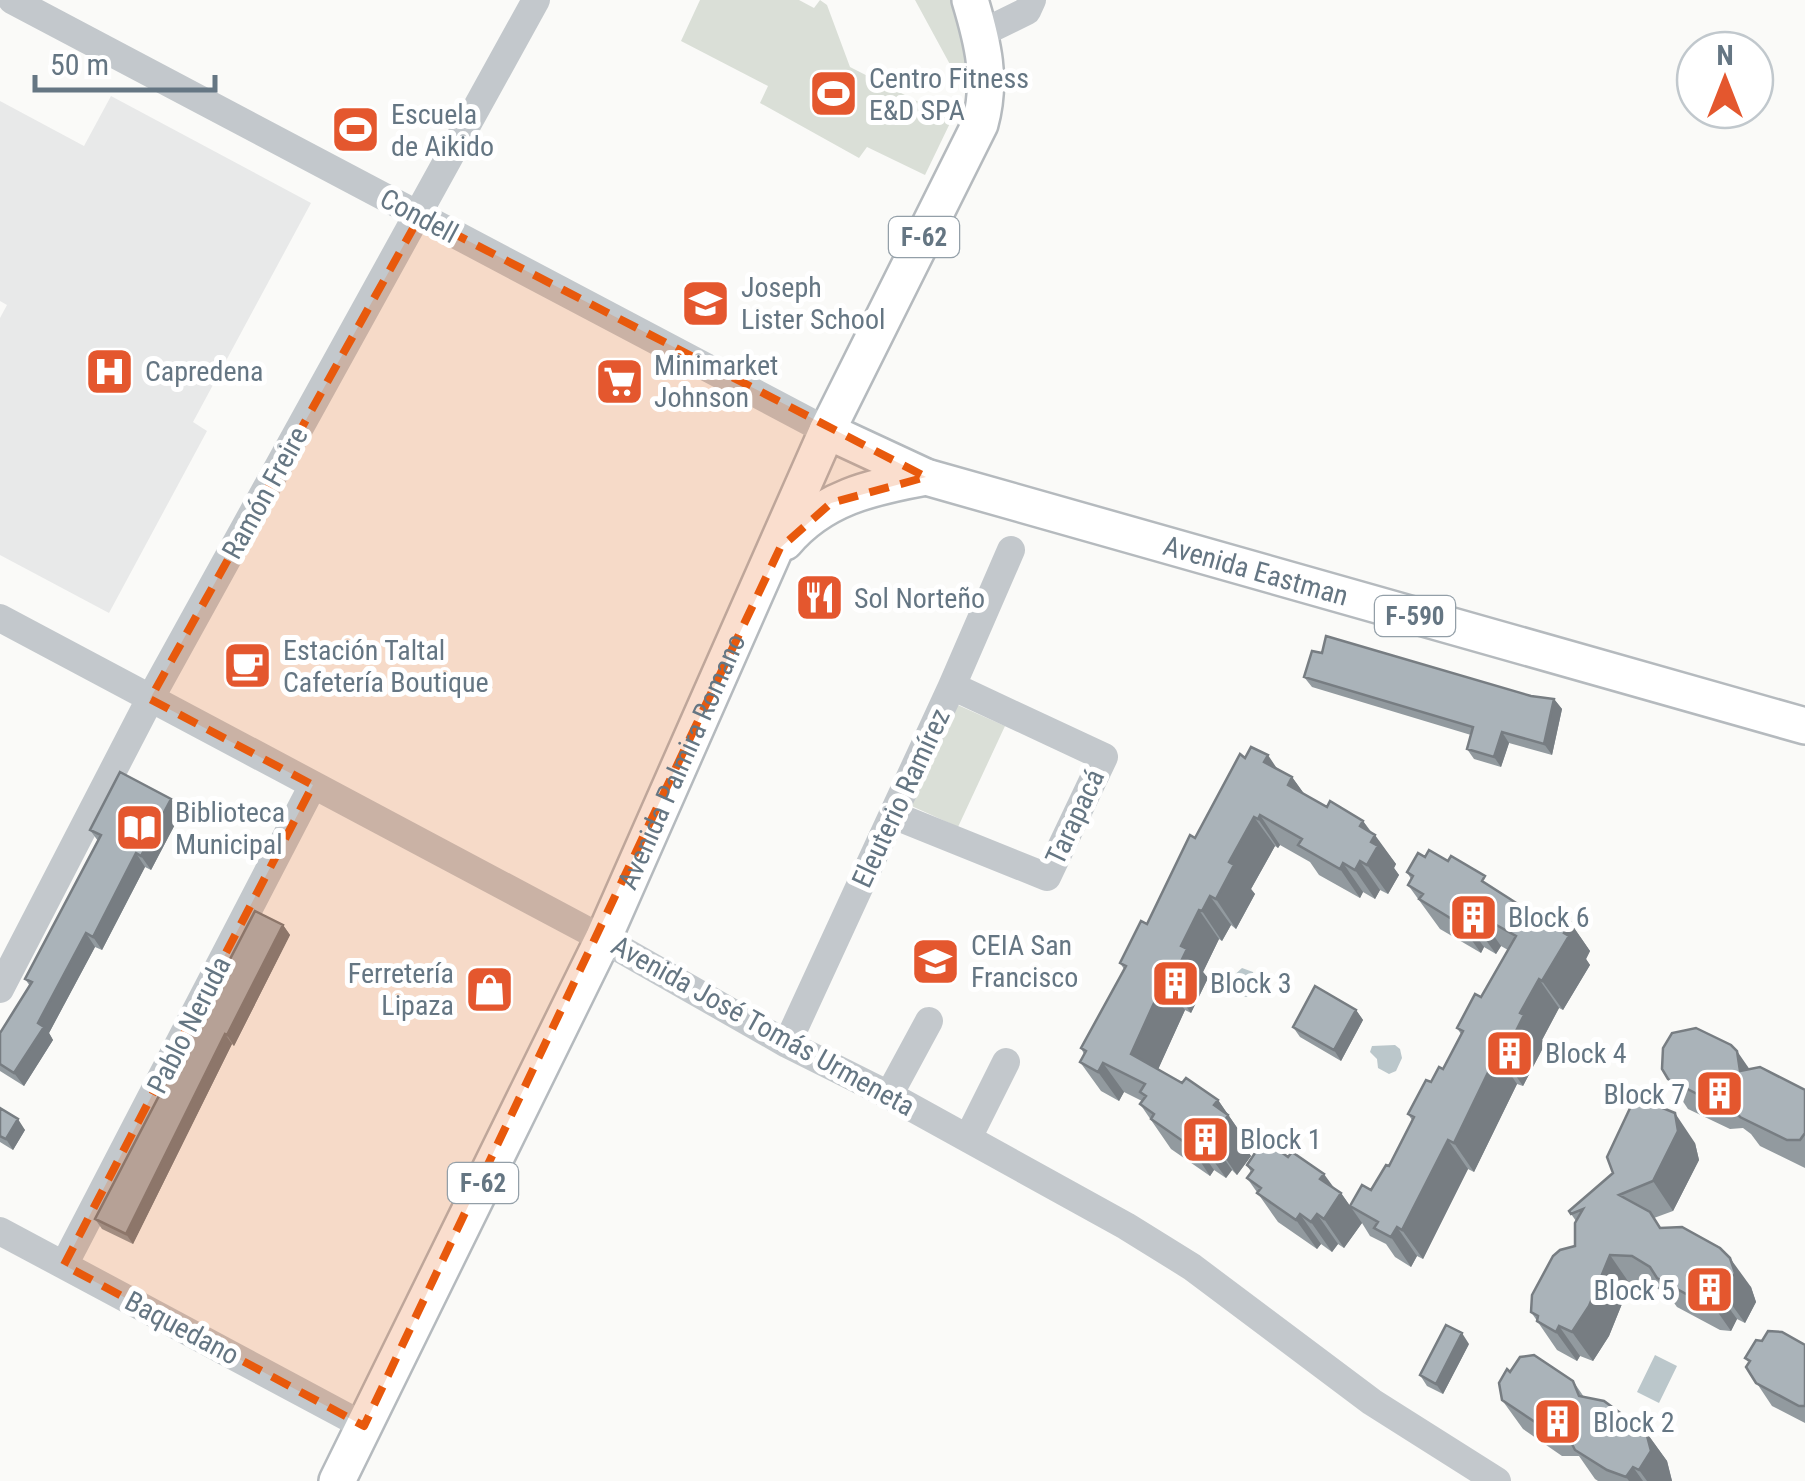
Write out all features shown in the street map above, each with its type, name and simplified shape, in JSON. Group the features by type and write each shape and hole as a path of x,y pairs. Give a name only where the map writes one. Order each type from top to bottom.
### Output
{"main road":[{"name":"F-62","path":"970,0 980,34"},
{"name":"Avenida Palmira Romano","path":"337,1481 603,939 827,431 980,124 988,85 980,34"},
{"name":"Avenida Eastman","path":"827,431 926,477 1805,726"},
{"path":"767,567 794,531 831,503 874,486 926,477"}],"street":[{"name":"Condell","path":"12,0 827,431"},
{"name":"Ramón Freire","path":"0,989 150,699 536,0"},
{"path":"980,34 1027,11 1032,0"},
{"name":"Eleuterio Ramírez","path":"787,1044 1011,550"},
{"name":"Avenida José Tomás Urmeneta","path":"0,618 603,939 787,1044 889,1095 1126,1226 1192,1267 1372,1402 1497,1481"},
{"name":"Tarapacá","path":"892,815 1047,877 1104,758 952,686"},
{"name":"Pablo Neruda","path":"64,1265 313,785"},
{"path":"889,1095 929,1021"},
{"path":"968,1138 1006,1062"},
{"name":"Baquedano","path":"0,1230 364,1426"}],"highlighted area":[{"path":"420,216 926,477 831,503 780,548 364,1426 64,1265 313,785 150,699"}],"shaded area":[{"name":"Centro Fitness E&D SPA","path":"700,0 799,0 814,8 820,0 827,5 850,67 952,119 925,175 867,147 859,158 760,103 768,86 681,41"},
{"path":"915,0 957,0 967,59 959,81"},
{"name":"Capredena","path":"111,96 311,203 193,422 207,431 109,613 0,555 0,318 7,305 0,301 0,101 84,146"},
{"path":"951,702 1005,726 958,827 905,803"},
{"path":"1242,968 1253,972 1255,981 1263,988 1262,994 1234,994 1231,978"},
{"path":"1395,1045 1402,1058 1396,1071 1389,1074 1378,1068 1377,1059 1370,1052 1372,1046"},
{"path":"1655,1355 1677,1366 1659,1403 1637,1392"}],"building":[{"path":"1326,636 1531,696 1554,699 1544,744 1502,732 1494,757 1467,749 1473,727 1304,677 1312,651 1322,653"},
{"path":"1251,747 1268,755 1264,762 1292,777 1288,785 1327,807 1330,801 1363,821 1360,826 1375,835 1371,842 1378,846 1367,865 1360,861 1355,870 1343,863 1340,869 1298,845 1302,839 1260,815 1258,819 1254,817 1229,862 1234,865 1216,899 1210,896 1199,910 1181,946 1187,949 1170,984 1164,981 1131,1054 1182,1083 1186,1078 1218,1100 1214,1105 1228,1115 1224,1122 1230,1126 1217,1146 1211,1140 1205,1149 1194,1141 1190,1146 1151,1119 1154,1114 1140,1104 1146,1096 1140,1092 1145,1084 1103,1063 1098,1072 1080,1062 1086,1051 1081,1048 1126,966 1120,963 1141,921 1147,924 1190,835 1195,838 1240,754 1245,758"},
{"path":"120,772 171,799 141,856 136,853 93,937 86,933 38,1023 44,1027 14,1073 0,1064 0,1033 32,982 25,979 101,835 90,830"},
{"path":"1429,850 1448,861 1451,856 1485,876 1482,881 1521,906 1550,919 1553,914 1570,922 1564,933 1569,936 1520,1013 1524,1015 1503,1057 1497,1054 1454,1143 1448,1140 1402,1230 1397,1227 1391,1237 1374,1228 1378,1222 1350,1206 1362,1185 1371,1190 1389,1166 1414,1117 1408,1114 1426,1080 1431,1082 1439,1067 1443,1069 1463,1031 1457,1028 1475,994 1481,997 1516,936 1480,916 1475,925 1463,918 1460,924 1419,899 1423,894 1408,885 1413,876 1407,872 1418,853 1425,857"},
{"path":"255,911 283,925 126,1234 95,1219"},
{"path":"1315,986 1356,1010 1334,1050 1293,1027"},
{"path":"1696,1028 1731,1045 1737,1051 1740,1071 1760,1067 1805,1090 1805,1133 1800,1140 1787,1140 1740,1117 1722,1099 1709,1100 1668,1079 1662,1069 1663,1048 1672,1033"},
{"path":"1648,1102 1675,1113 1678,1131 1653,1181 1619,1195 1650,1212 1660,1228 1682,1227 1720,1248 1730,1258 1735,1273 1724,1294 1716,1290 1710,1301 1699,1301 1657,1278 1650,1267 1632,1256 1610,1255 1589,1306 1572,1332 1559,1326 1556,1332 1537,1321 1538,1316 1531,1312 1532,1295 1553,1256 1575,1246 1575,1223 1583,1209 1571,1214 1569,1211 1613,1173 1607,1157 1631,1106"},
{"path":"0,1108 18,1119 6,1139 0,1136"},
{"path":"1270,1144 1288,1157 1292,1152 1324,1174 1320,1179 1341,1193 1324,1219 1317,1214 1311,1222 1300,1214 1296,1220 1257,1193 1261,1188 1247,1178 1253,1170 1247,1165 1259,1147 1265,1151"},
{"path":"1446,1325 1462,1333 1436,1384 1420,1375"},
{"path":"1768,1331 1782,1332 1805,1345 1805,1406 1756,1383 1746,1367 1750,1361 1745,1358 1756,1340 1762,1341"},
{"path":"1534,1355 1573,1381 1579,1396 1604,1401 1646,1432 1651,1451 1639,1470 1633,1467 1626,1477 1607,1470 1575,1450 1563,1426 1541,1426 1502,1400 1499,1383 1507,1369 1510,1372 1520,1357"}],"place":[{"name":"Centro Fitness E&D SPA","path":"834,94"},
{"name":"Escuela de Aikido","path":"356,130"},
{"name":"Joseph Lister School","path":"706,303"},
{"name":"Capredena","path":"110,371"},
{"name":"Minimarket Johnson","path":"619,381"},
{"name":"Sol Norteño","path":"819,598"},
{"name":"Estación Taltal Cafetería Boutique","path":"248,666"},
{"name":"Biblioteca Municipal","path":"140,828"},
{"name":"Block 6","path":"1473,917"},
{"name":"CEIA San Francisco","path":"936,961"},
{"name":"Block 3","path":"1175,983"},
{"name":"Ferretería Lipaza","path":"489,989"},
{"name":"Block 4","path":"1510,1053"},
{"name":"Block 7","path":"1720,1094"},
{"name":"Block 1","path":"1205,1139"},
{"name":"Block 5","path":"1710,1290"},
{"name":"Block 2","path":"1558,1422"}]}
